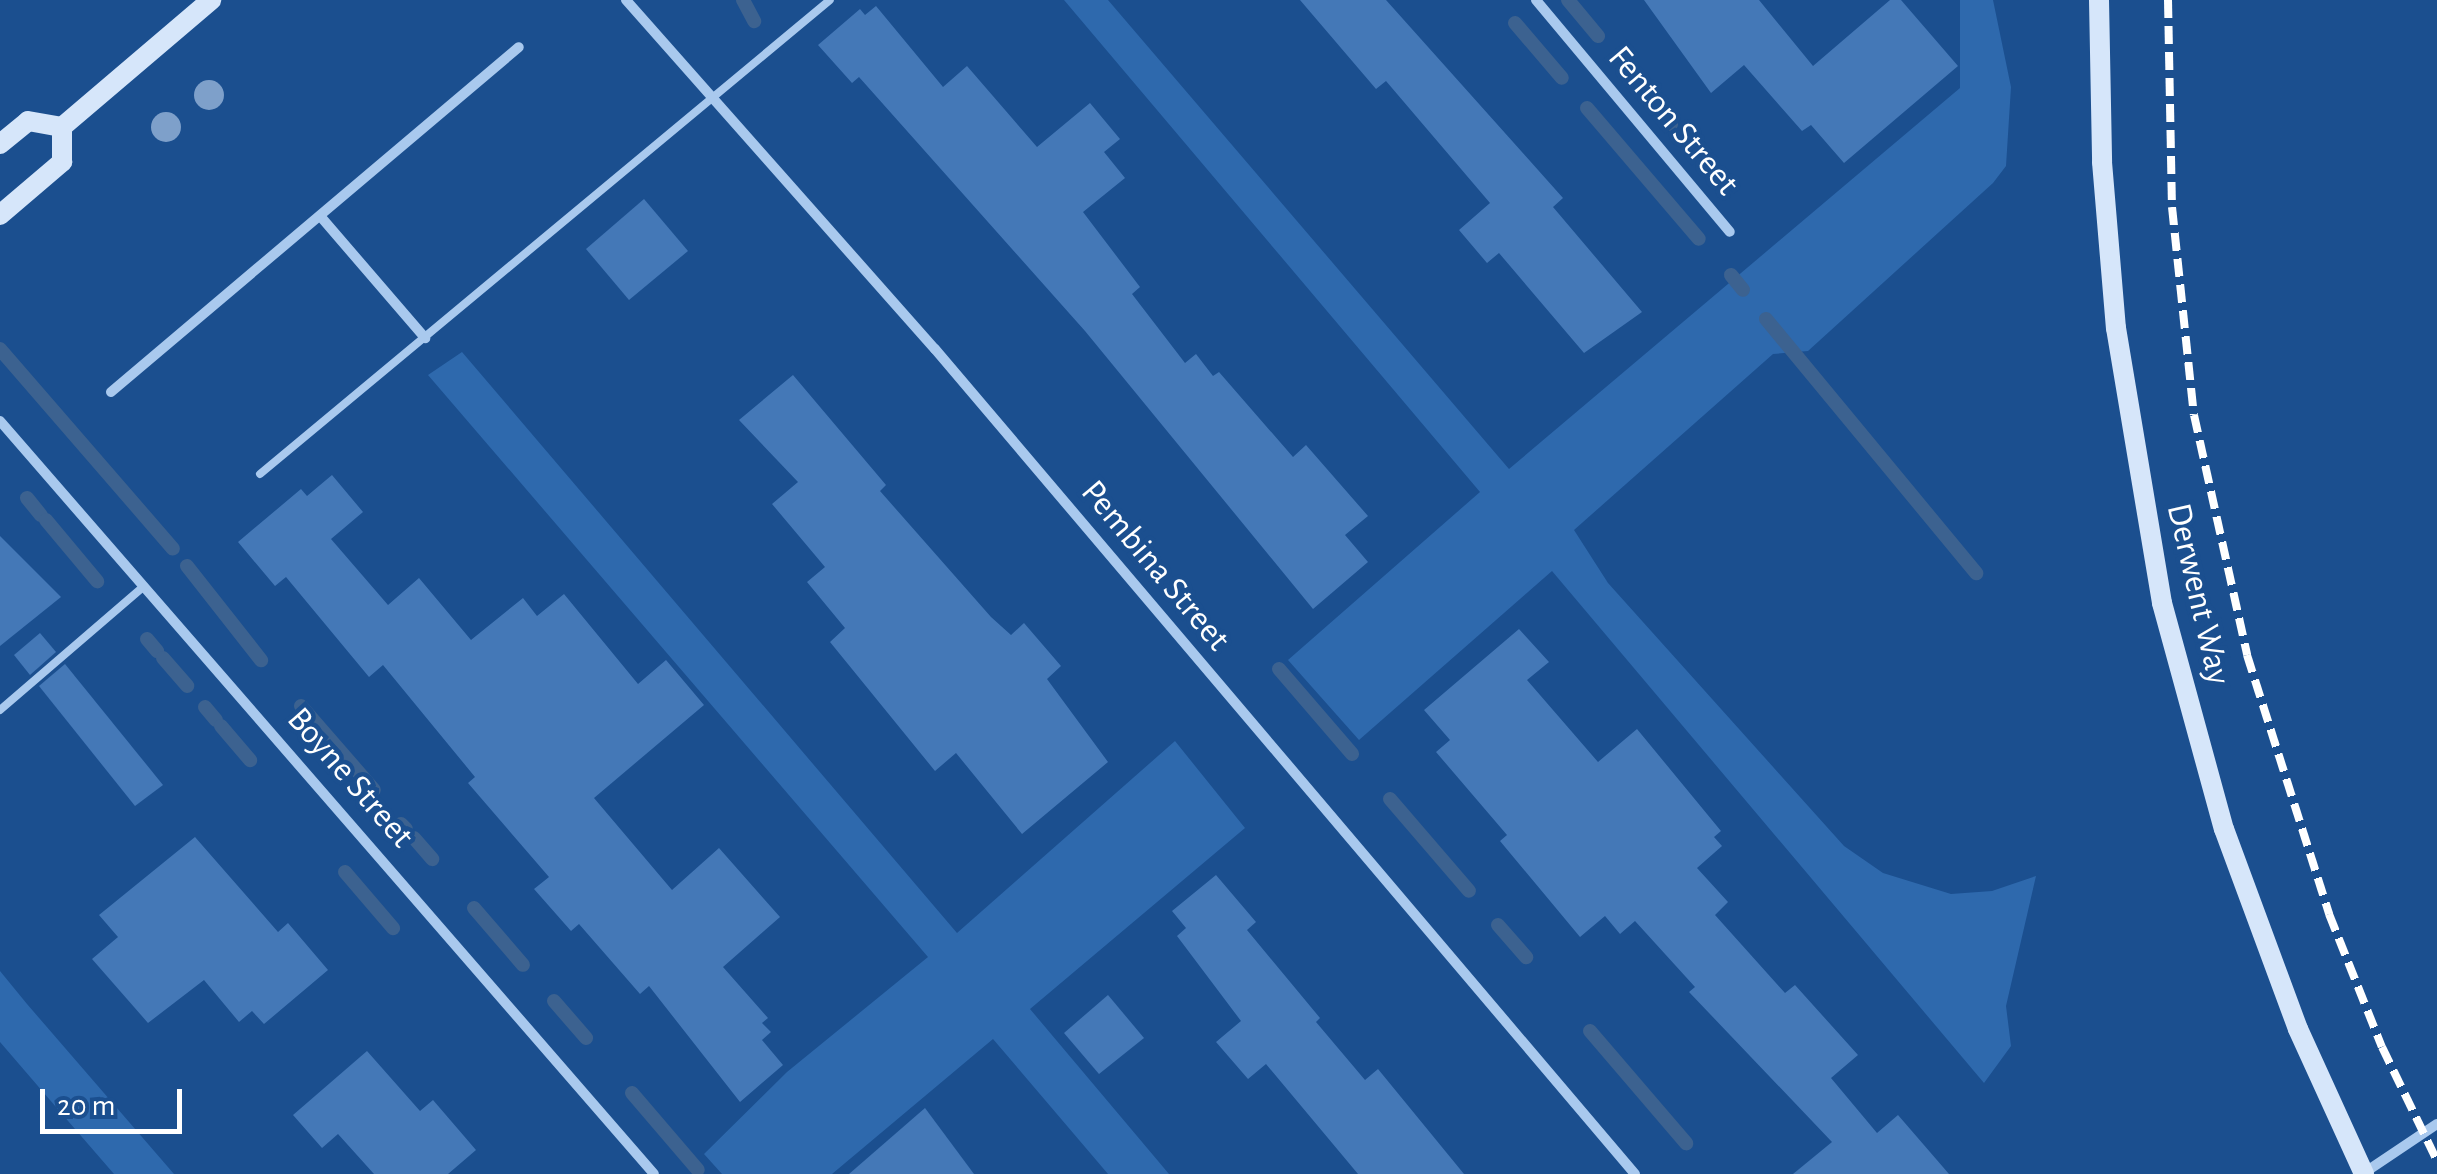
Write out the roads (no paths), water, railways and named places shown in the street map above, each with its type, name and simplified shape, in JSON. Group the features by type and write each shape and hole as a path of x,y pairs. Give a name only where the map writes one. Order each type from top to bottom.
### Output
{"main road":[{"path":"0,215 62,162 62,127 211,0"},
{"name":"Derwent Way","path":"2099,0 2102,162 2116,328 2162,602 2224,830 2298,1029 2363,1174"},
{"path":"0,144 28,121 62,127"}],"street":[{"name":"Pembina Street","path":"626,0 935,349 1635,1174"},
{"name":"Fenton Street","path":"1536,0 1730,232"},
{"path":"111,392 520,47"},
{"path":"321,218 425,338"},
{"name":"Boyne Street","path":"0,421 147,584 654,1174"},
{"path":"2363,1174 2437,1124"}],"lane":[{"path":"260,474 830,0"},
{"path":"0,710 147,584"}],"waterway":[{"path":"743,0 754,21"},
{"path":"1568,0 1598,36"},
{"path":"1515,23 1562,78"},
{"path":"1641,88 1671,124"},
{"path":"1587,108 1699,239"},
{"path":"1731,275 1743,290"},
{"path":"1766,319 1976,573"},
{"path":"0,349 173,549"},
{"path":"27,498 41,515"},
{"path":"46,520 97,581"},
{"path":"187,566 261,660"},
{"path":"147,639 157,651"},
{"path":"163,658 187,686"},
{"path":"1279,669 1352,754"},
{"path":"301,706 374,790"},
{"path":"205,707 216,720"},
{"path":"221,726 250,760"},
{"path":"1390,799 1469,891"},
{"path":"401,824 406,829"},
{"path":"414,838 432,859"},
{"path":"345,872 393,928"},
{"path":"474,908 523,965"},
{"path":"1498,925 1526,957"},
{"path":"554,1001 586,1038"},
{"path":"1590,1031 1686,1143"},
{"path":"632,1093 698,1170"}],"railway":[{"path":"2168,0 2172,207 2194,415 2247,655 2329,914 2382,1047 2437,1161"}]}
